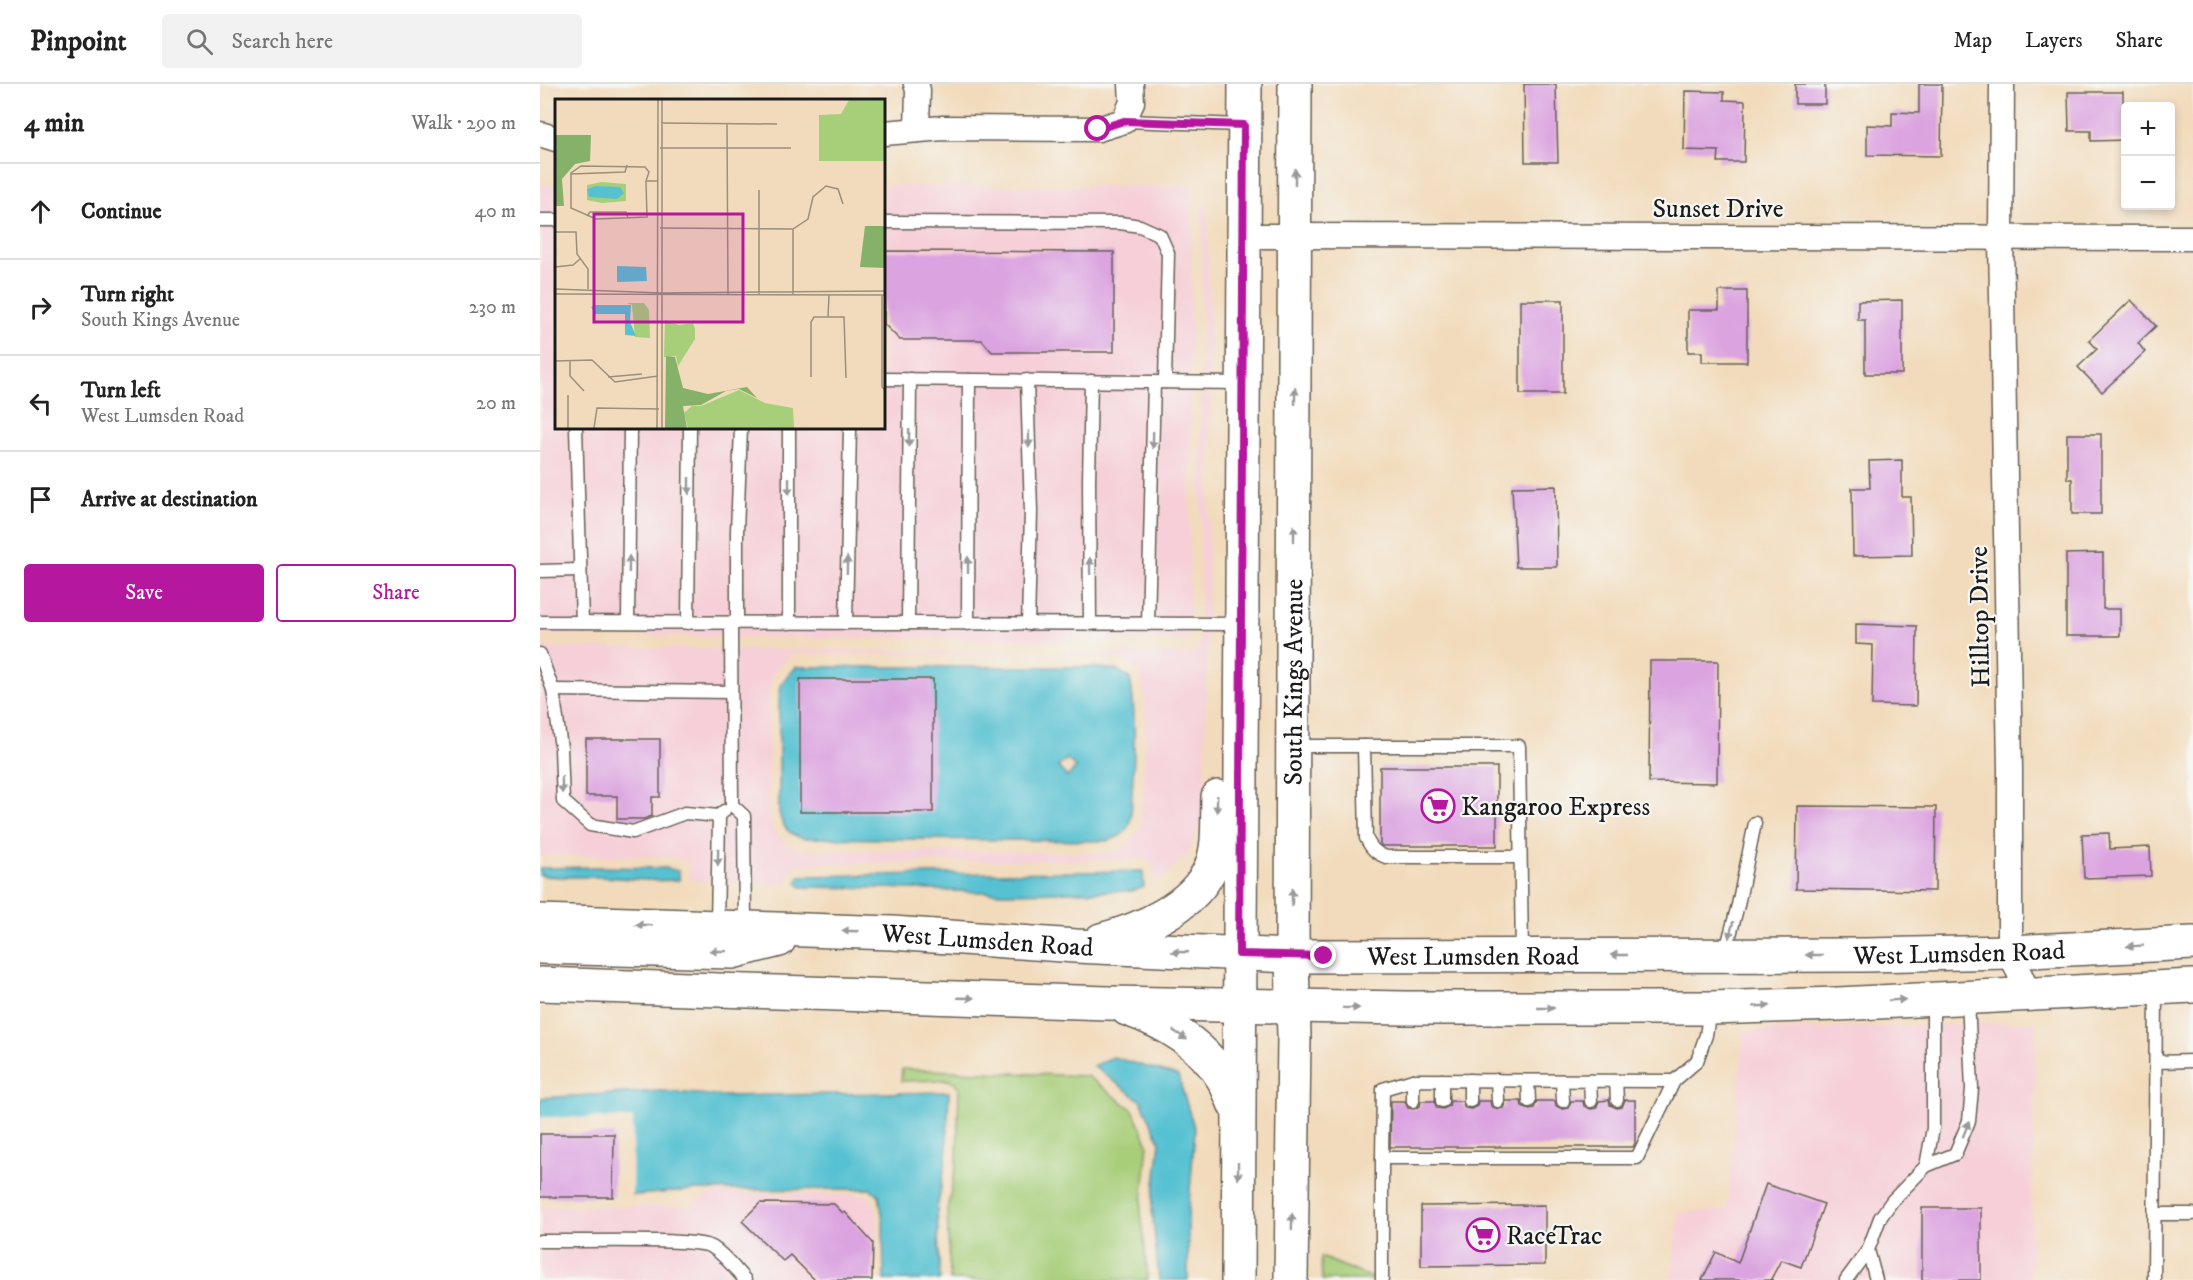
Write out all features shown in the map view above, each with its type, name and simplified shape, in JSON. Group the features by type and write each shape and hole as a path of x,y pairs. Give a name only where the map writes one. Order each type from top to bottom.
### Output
{"main road":[{"name":"South Kings Avenue","path":"1238,1280 1240,624 1245,84"},
{"name":"South Kings Avenue","path":"1291,1280 1295,84"},
{"path":"1076,946 1130,932 1156,921 1199,885 1211,867 1217,841 1220,663 1240,624"},
{"name":"West Lumsden Road","path":"540,921 892,933 1076,946 1292,956 1866,955 2010,952 2193,943"},
{"path":"540,947 732,952 816,930"},
{"name":"West Lumsden Road","path":"540,984 1293,1008 1711,1008 2193,986"},
{"path":"1108,1003 1146,1016 1180,1034 1200,1050 1224,1079 1238,1113"}],"street":[{"path":"916,84 918,90 917,130"},
{"path":"885,133 944,128 1098,129 1124,121 1132,102 1131,84"},
{"name":"Hilltop Drive","path":"2002,84 2001,237 2010,952 2028,993"},
{"path":"540,134 555,138"},
{"name":"Sunset Drive","path":"1243,236 2193,238"}],"lane":[{"path":"1124,121 1244,125"},
{"path":"885,222 1120,223 1140,226 1160,235 1168,253 1159,382 1149,624"},
{"path":"885,379 1242,383"},
{"path":"908,623 910,379"},
{"path":"968,624 969,380"},
{"path":"1027,380 1030,512 1028,624"},
{"path":"1090,624 1091,381"},
{"path":"576,429 582,622"},
{"path":"628,622 630,429"},
{"path":"688,623 690,429"},
{"path":"731,927 744,816 732,805 731,693 741,429"},
{"path":"789,429 789,623"},
{"path":"846,623 850,429"},
{"path":"540,571 580,570"},
{"path":"540,622 1240,624"},
{"path":"540,654 553,690 561,748 563,801 590,825 633,832 685,813 719,816 732,805"},
{"path":"553,690 731,693"},
{"path":"1293,746 1519,746 1522,955"},
{"path":"1364,746 1366,838 1378,854 1386,857 1520,857"},
{"path":"719,816 731,927"},
{"path":"1725,954 1755,823"},
{"path":"2154,1280 2156,987"},
{"path":"1846,1280 1868,1250 1880,1218 1892,1201 1926,1166 1955,1154 1969,1121 1972,1089 1967,997"},
{"path":"1926,1166 1933,1128 1933,998"},
{"path":"1382,1158 1413,1153 1620,1152 1636,1158 1674,1081 1697,1061 1706,1035 1711,1008"},
{"path":"2156,1062 2193,1061"},
{"path":"1382,1280 1383,1089 1413,1080 1674,1081"},
{"path":"1413,1080 1413,1101"},
{"path":"1442,1080 1442,1101"},
{"path":"1470,1080 1470,1101"},
{"path":"1497,1080 1498,1101"},
{"path":"1528,1081 1529,1101"},
{"path":"1562,1081 1563,1101"},
{"path":"1590,1081 1591,1101"},
{"path":"1616,1081 1617,1100"},
{"path":"2155,1214 2193,1214"},
{"path":"540,1241 682,1242 710,1246 726,1259 745,1280"},
{"path":"1868,1250 1876,1280"}],"shaded area":[{"path":"540,185 555,185 555,429 885,429 885,186 1192,186 1189,641 540,635"},
{"path":"1202,205 1207,205 1211,385 1204,821 1184,859 1155,883 1153,867 1149,861 1143,859 799,864 790,870 786,884 690,880 688,863 682,859 666,856 540,856 540,647 1189,654 1196,652 1200,641","holes":["796,654 1089,655 1122,659 1140,673 1146,705 1141,821 1138,833 1123,849 1106,853 803,850 788,846 773,831 768,812 769,688 775,670 790,656"]},
{"path":"2036,1022 2030,1280 1671,1280 1679,1213 1727,1210 1744,1031"},
{"path":"713,1193 868,1195 877,1209 875,1280 540,1280 540,1207 689,1206"}],"green space":[{"path":"902,1069 1087,1076 1133,1110 1148,1144 1141,1211 1148,1280 950,1280 947,1210 957,1161 959,1089 955,1082 948,1080 901,1081"},
{"path":"1321,1257 1377,1280 1322,1280"}],"water":[{"path":"796,667 1089,667 1117,670 1130,678 1134,707 1132,810 1128,827 1122,835 1106,841 802,838 797,836 786,829 779,812 780,688 783,681","holes":["1067,759 1076,768 1067,777 1058,767"]},
{"path":"540,868 666,868 679,871 679,880 540,875"},
{"path":"1143,871 1144,887 1132,891 1002,893 801,887 797,882 800,876"},
{"path":"1113,1057 1178,1076 1195,1130 1188,1216 1188,1280 1159,1280 1152,1209 1160,1142 1141,1101 1093,1066"},
{"path":"661,1091 722,1096 949,1092 946,1161 937,1209 940,1280 884,1280 883,1222 879,1195 870,1189 696,1190 613,1197 540,1190 540,1098"}],"pier":[{"path":"540,1117 633,1118 632,1199 546,1199 540,1194"}],"building":[{"path":"1524,84 1556,84 1558,162 1525,162"},
{"path":"1795,84 1825,84 1825,104 1795,104"},
{"path":"1919,84 1942,84 1941,156 1867,155 1867,125 1892,126 1892,112 1919,113"},
{"path":"1685,91 1724,92 1724,100 1745,101 1744,162 1718,162 1719,151 1684,150"},
{"path":"2068,92 2123,92 2121,140 2091,141 2091,131 2069,131"},
{"path":"885,251 1114,252 1114,352 992,352 982,340 900,340 885,325"},
{"path":"1719,291 1747,291 1747,362 1702,362 1702,352 1688,352 1688,310 1719,310"},
{"path":"1520,300 1563,300 1563,394 1520,394"},
{"path":"1902,300 1902,374 1865,374 1865,320 1858,320 1858,301"},
{"path":"2131,300 2156,326 2138,343 2145,352 2102,392 2078,367 2097,349 2089,340"},
{"path":"2067,434 2101,434 2101,514 2072,514 2072,479 2067,479"},
{"path":"1902,460 1902,497 1911,497 1912,555 1853,556 1852,488 1870,488 1869,461"},
{"path":"1556,486 1557,567 1516,567 1512,487"},
{"path":"2103,553 2103,609 2120,609 2120,636 2066,636 2066,554"},
{"path":"1856,624 1917,626 1916,706 1872,705 1873,645 1856,644"},
{"path":"1650,661 1718,661 1717,783 1649,782"},
{"path":"800,679 933,679 933,812 800,812"},
{"path":"586,739 660,739 660,797 652,797 652,816 644,819 617,819 617,796 586,796"},
{"path":"1380,767 1497,767 1497,846 1382,846 1380,844"},
{"path":"1797,806 1936,807 1935,891 1796,889"},
{"path":"2109,833 2110,849 2150,847 2151,876 2084,878 2082,834"},
{"name":"RaceTrac","path":"1609,1100 1610,1105 1617,1108 1622,1107 1625,1100 1635,1100 1635,1143 1633,1147 1390,1147 1391,1101 1405,1101 1408,1108 1414,1109 1420,1106 1421,1101 1434,1101 1437,1108 1443,1109 1449,1106 1450,1101 1462,1101 1465,1108 1471,1109 1477,1106 1478,1101 1490,1101 1491,1106 1498,1109 1503,1108 1506,1101 1521,1101 1522,1106 1529,1109 1534,1108 1537,1101 1555,1101 1556,1106 1563,1109 1568,1108 1571,1101 1583,1101 1584,1106 1591,1109 1596,1108 1599,1101"},
{"path":"540,1134 614,1134 613,1197 540,1197"},
{"path":"1766,1184 1824,1204 1801,1267 1781,1260 1771,1279 1773,1280 1702,1280 1716,1252 1738,1263"},
{"path":"760,1203 834,1204 843,1213 845,1212 873,1243 872,1280 815,1280 790,1255 783,1261 742,1221"},
{"name":"RaceTrac","path":"1545,1205 1545,1265 1421,1266 1421,1206"},
{"path":"1922,1208 1981,1208 1981,1280 1922,1280"}],"place":[{"name":"Kangaroo Express","path":"1438,806"},
{"name":"RaceTrac","path":"1483,1235"}],"route":[{"path":"1098,129 1124,121 1244,125 1239,954 1324,956"}]}
